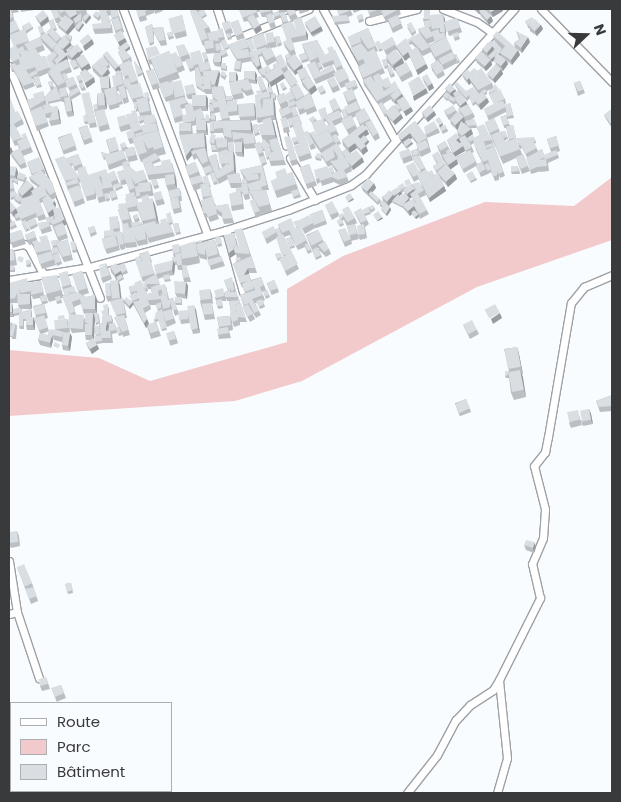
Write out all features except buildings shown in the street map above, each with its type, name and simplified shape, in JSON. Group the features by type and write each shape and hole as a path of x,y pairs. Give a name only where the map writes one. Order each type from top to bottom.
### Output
{"street":[{"path":"123,9 207,234"},
{"path":"217,9 228,42 309,9"},
{"path":"323,9 395,140"},
{"path":"369,21 417,9"},
{"path":"443,9 477,22 493,33"},
{"path":"9,280 90,267 226,230 315,200 358,180 514,9"},
{"path":"541,9 612,82"},
{"path":"9,66 90,267 100,298"},
{"path":"272,85 289,157 315,200"},
{"path":"226,230 243,292"},
{"path":"9,247 24,244 30,247 44,275"},
{"path":"407,793 437,755 456,720 470,705 493,690 500,680 524,625 538,606 538,591 532,567 543,538 544,509 534,466 545,452 571,304 584,287 612,275"},
{"path":"9,561 17,612 39,678"},
{"path":"9,614 17,612"},
{"path":"497,793 508,758 500,680"}],"green space":[{"path":"612,177 612,240 477,287 302,381 235,401 9,416 9,350 99,358 150,381 287,342 287,289 343,256 485,202 574,206"}]}
